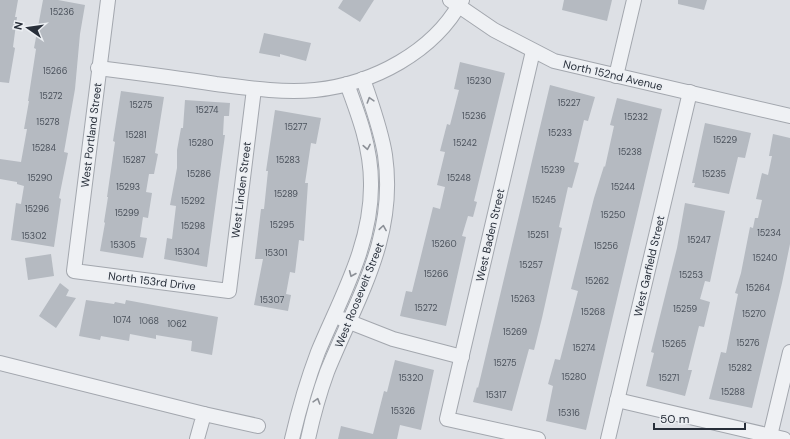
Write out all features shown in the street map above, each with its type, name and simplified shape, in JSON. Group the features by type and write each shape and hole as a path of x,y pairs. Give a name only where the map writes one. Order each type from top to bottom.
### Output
{"street":[{"name":"West Portland Street","path":"74,271 98,68 108,0"},
{"path":"616,76 634,0"},
{"path":"98,68 254,89 308,90 347,84 389,69 414,53 446,24 457,2"},
{"name":"North 152nd Avenue","path":"457,2 494,30 554,61 790,116"},
{"name":"West Baden Street","path":"533,51 447,419 538,439"},
{"name":"West Roosevelt Street","path":"308,439 321,388 377,254 385,214 385,155 363,78"},
{"name":"West Roosevelt Street","path":"292,439 304,389 361,252 367,227 371,199 368,149 359,116 347,84"},
{"name":"West Linden Street","path":"229,290 254,89"},
{"name":"West Garfield Street","path":"608,439 690,92"},
{"name":"North 153rd Drive","path":"74,271 229,290"},
{"path":"334,315 393,339 462,356"},
{"path":"770,436 790,352"},
{"path":"0,363 258,426"},
{"path":"617,400 784,439"},
{"path":"198,439 204,414"}],"building":[{"path":"0,0 18,0 13,47 15,48 9,83 0,82"},
{"path":"43,0 58,0 85,5 80,34 75,89 64,152 68,153 59,198 61,199 54,247 11,240 16,203 21,204 24,186 17,184 17,182 0,179 0,159 21,162 27,129 24,129 36,49 34,48"},
{"path":"343,0 374,0 360,22 338,8"},
{"path":"564,0 612,0 607,21 562,10"},
{"path":"678,0 707,0 704,10 678,4"},
{"path":"264,33 311,43 306,61 280,54 280,57 259,53"},
{"path":"460,62 505,73 474,201 477,202 473,217 468,216 462,236 466,237 446,326 400,316 406,291 412,292 433,207 440,209 445,187 437,185 445,152 440,151 447,124 450,125 459,90 454,89"},
{"path":"550,85 595,97 588,121 584,120 574,162 579,163 572,188 568,187 559,227 562,228 534,350 529,349 512,411 473,402 477,387 478,388"},
{"path":"121,91 164,97 155,153 158,154 154,174 149,174 146,192 152,193 148,218 143,217 140,237 147,238 143,258 100,251 115,142 113,141"},
{"path":"617,98 662,109 586,430 546,421 553,386 548,384 555,359 560,360 578,291 571,289 594,198 604,166 605,167 614,126 610,125"},
{"path":"185,100 230,103 229,116 224,116 223,135 225,135 207,267 164,259 167,238 172,239 176,206 170,205 177,168 177,150 181,128 183,128"},
{"path":"275,110 321,118 316,144 311,143 305,183 308,183 304,241 299,240 295,273 290,272 286,294 291,295 288,311 254,305 263,259 255,259 261,209 264,209 268,171 266,171"},
{"path":"705,123 751,133 745,158 738,157 729,194 694,187 695,183 692,183"},
{"path":"773,134 790,138 790,244 752,408 709,399 721,352 726,353 738,294 735,293 741,273 750,227 753,228 755,218 758,218 762,200 756,199 762,173 768,175 772,156 769,156"},
{"path":"685,203 725,211 710,282 705,281 700,299 710,302 704,327 699,326 688,370 692,370 685,396 646,386 654,353 651,352 677,248"},
{"path":"51,254 54,276 28,280 25,258"},
{"path":"60,283 69,290 66,296 76,298 56,328 39,316"},
{"path":"86,300 125,304 126,300 218,317 212,355 191,351 192,341 156,335 156,339 130,334 129,341 101,336 100,340 79,336"},
{"path":"395,360 434,370 421,430 400,425 397,439 338,439 341,426 373,434 384,391 387,392"}]}
